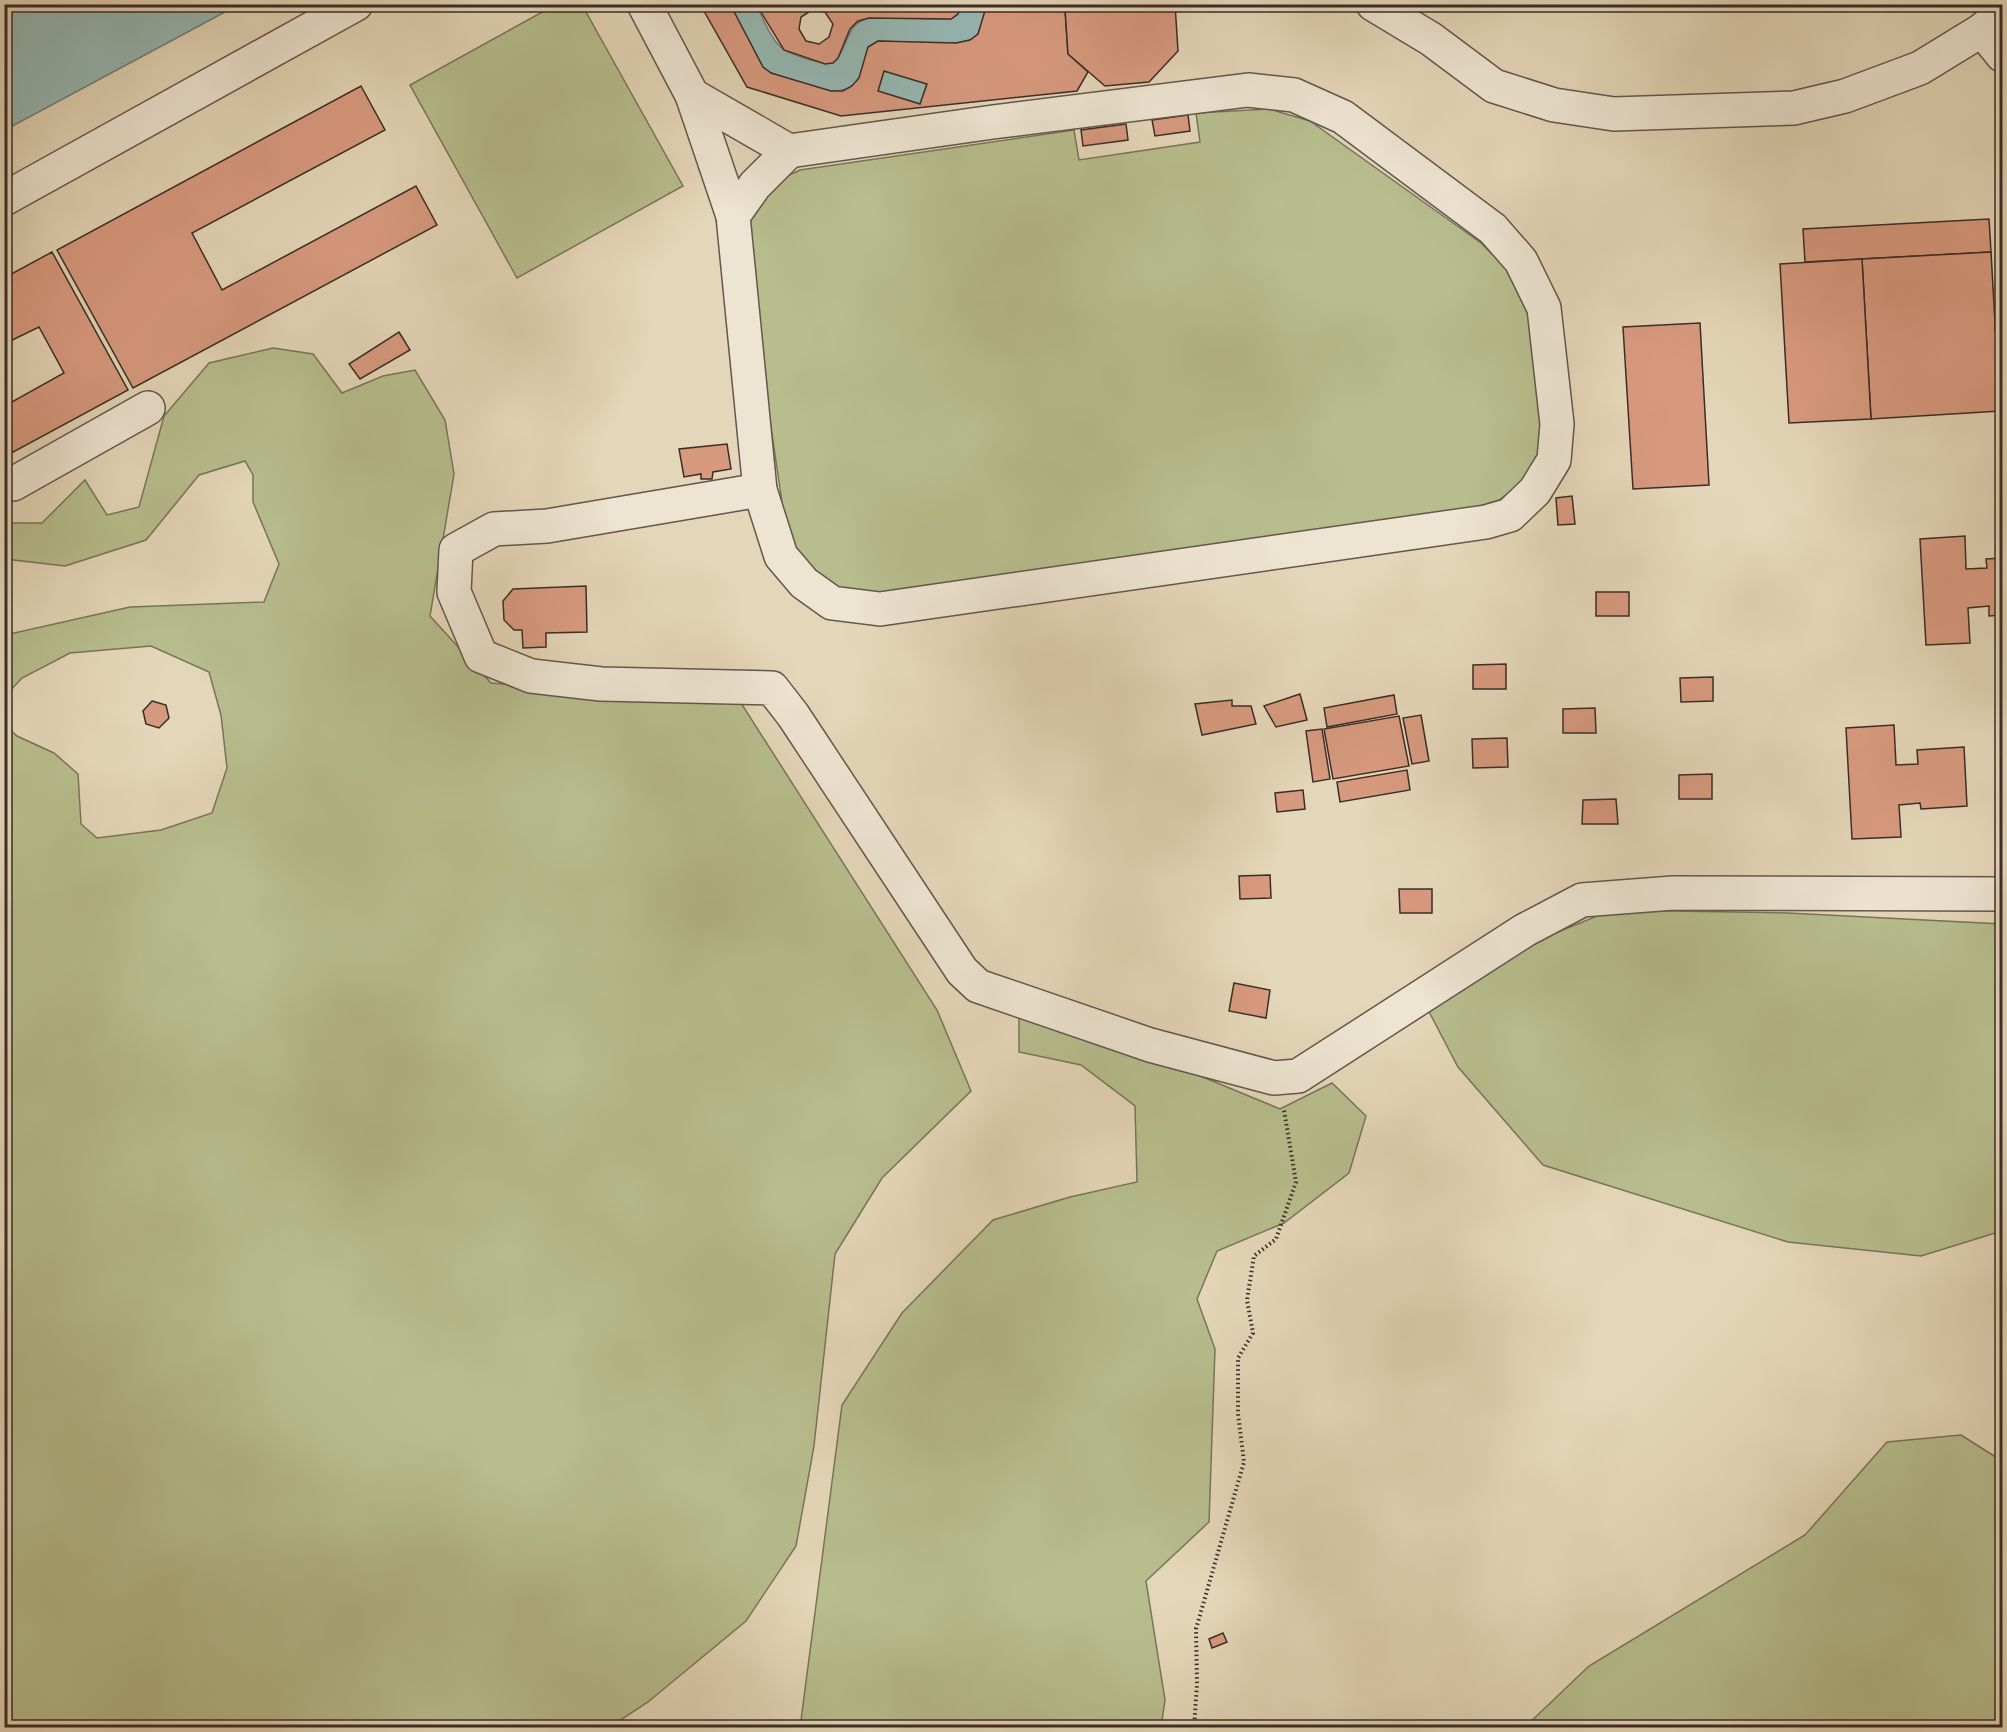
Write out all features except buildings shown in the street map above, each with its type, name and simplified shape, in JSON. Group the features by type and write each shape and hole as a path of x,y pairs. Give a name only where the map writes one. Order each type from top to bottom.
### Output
{"street":[{"path":"4,199 356,4"},
{"path":"644,4 692,95 733,216 760,490 781,556 804,584 832,603 879,609 1486,522 1510,515 1535,491 1554,460 1557,424 1544,308 1521,261 1493,229 1343,117 1294,95 1248,90 993,122 789,151 754,185 733,216"},
{"path":"1373,4 1431,39 1494,86 1554,105 1614,114 1804,105 1845,96 1920,68 1992,22 2002,55"},
{"path":"692,95 789,151"},
{"path":"4,482 13,484 148,408"},
{"path":"760,490 547,525 494,529 456,550 454,592 481,656 531,676 601,684 772,688 793,715 962,971 978,986 1150,1045 1274,1078 1298,1076 1525,930 1582,900 1673,893 2002,894"}],"path":[{"path":"1194,1728 1197,1684 1196,1629 1244,1462 1238,1414 1238,1358 1253,1332 1247,1300 1254,1256 1276,1239 1296,1182 1281,1097 1284,1077"}],"green space":[{"path":"555,5 582,5 683,186 517,278 410,85"},
{"path":"1269,109 1310,121 1481,243 1513,275 1528,311 1542,406 1539,452 1526,480 1499,500 1473,508 884,593 836,587 814,575 787,536 750,285 749,230 756,204 764,192 774,183 800,170 1074,130 1079,160 1200,142 1196,113"},
{"path":"273,348 313,354 342,393 383,376 415,370 445,420 454,474 430,616 491,683 741,703 937,1010 971,1091 882,1178 835,1254 814,1446 796,1546 746,1621 648,1702 610,1727 5,1727 4,724 17,736 54,753 78,774 81,824 97,838 161,830 212,813 227,768 221,715 209,672 151,646 70,653 22,678 5,696 5,635 130,607 264,602 279,564 253,502 253,475 245,461 199,475 146,540 65,566 5,559 5,523 42,523 85,480 107,515 139,507 164,416 209,363"},
{"path":"1612,910 1788,913 2002,924 2002,1231 1921,1256 1788,1242 1543,1165 1458,1067 1426,1006 1526,945"},
{"path":"1019,1016 1198,1075 1280,1109 1332,1083 1366,1116 1349,1173 1284,1223 1217,1251 1197,1299 1215,1349 1209,1522 1146,1581 1165,1700 1161,1727 800,1728 842,1405 902,1313 993,1220 1070,1197 1137,1182 1135,1106 1081,1065 1019,1052"},
{"path":"1961,1435 2002,1461 2002,1727 1525,1727 1589,1666 1805,1535 1887,1442"}],"water":[{"path":"5,4 238,4 238,5 5,130"},
{"path":"730,5 756,5 771,35 783,49 801,57 826,63 836,60 852,30 861,21 869,18 951,19 958,14 961,5 987,5 980,29 976,36 969,40 945,44 878,41 868,47 858,79 850,87 829,91 792,81 771,73 763,67"},
{"path":"884,71 927,84 920,104 878,91"}]}
